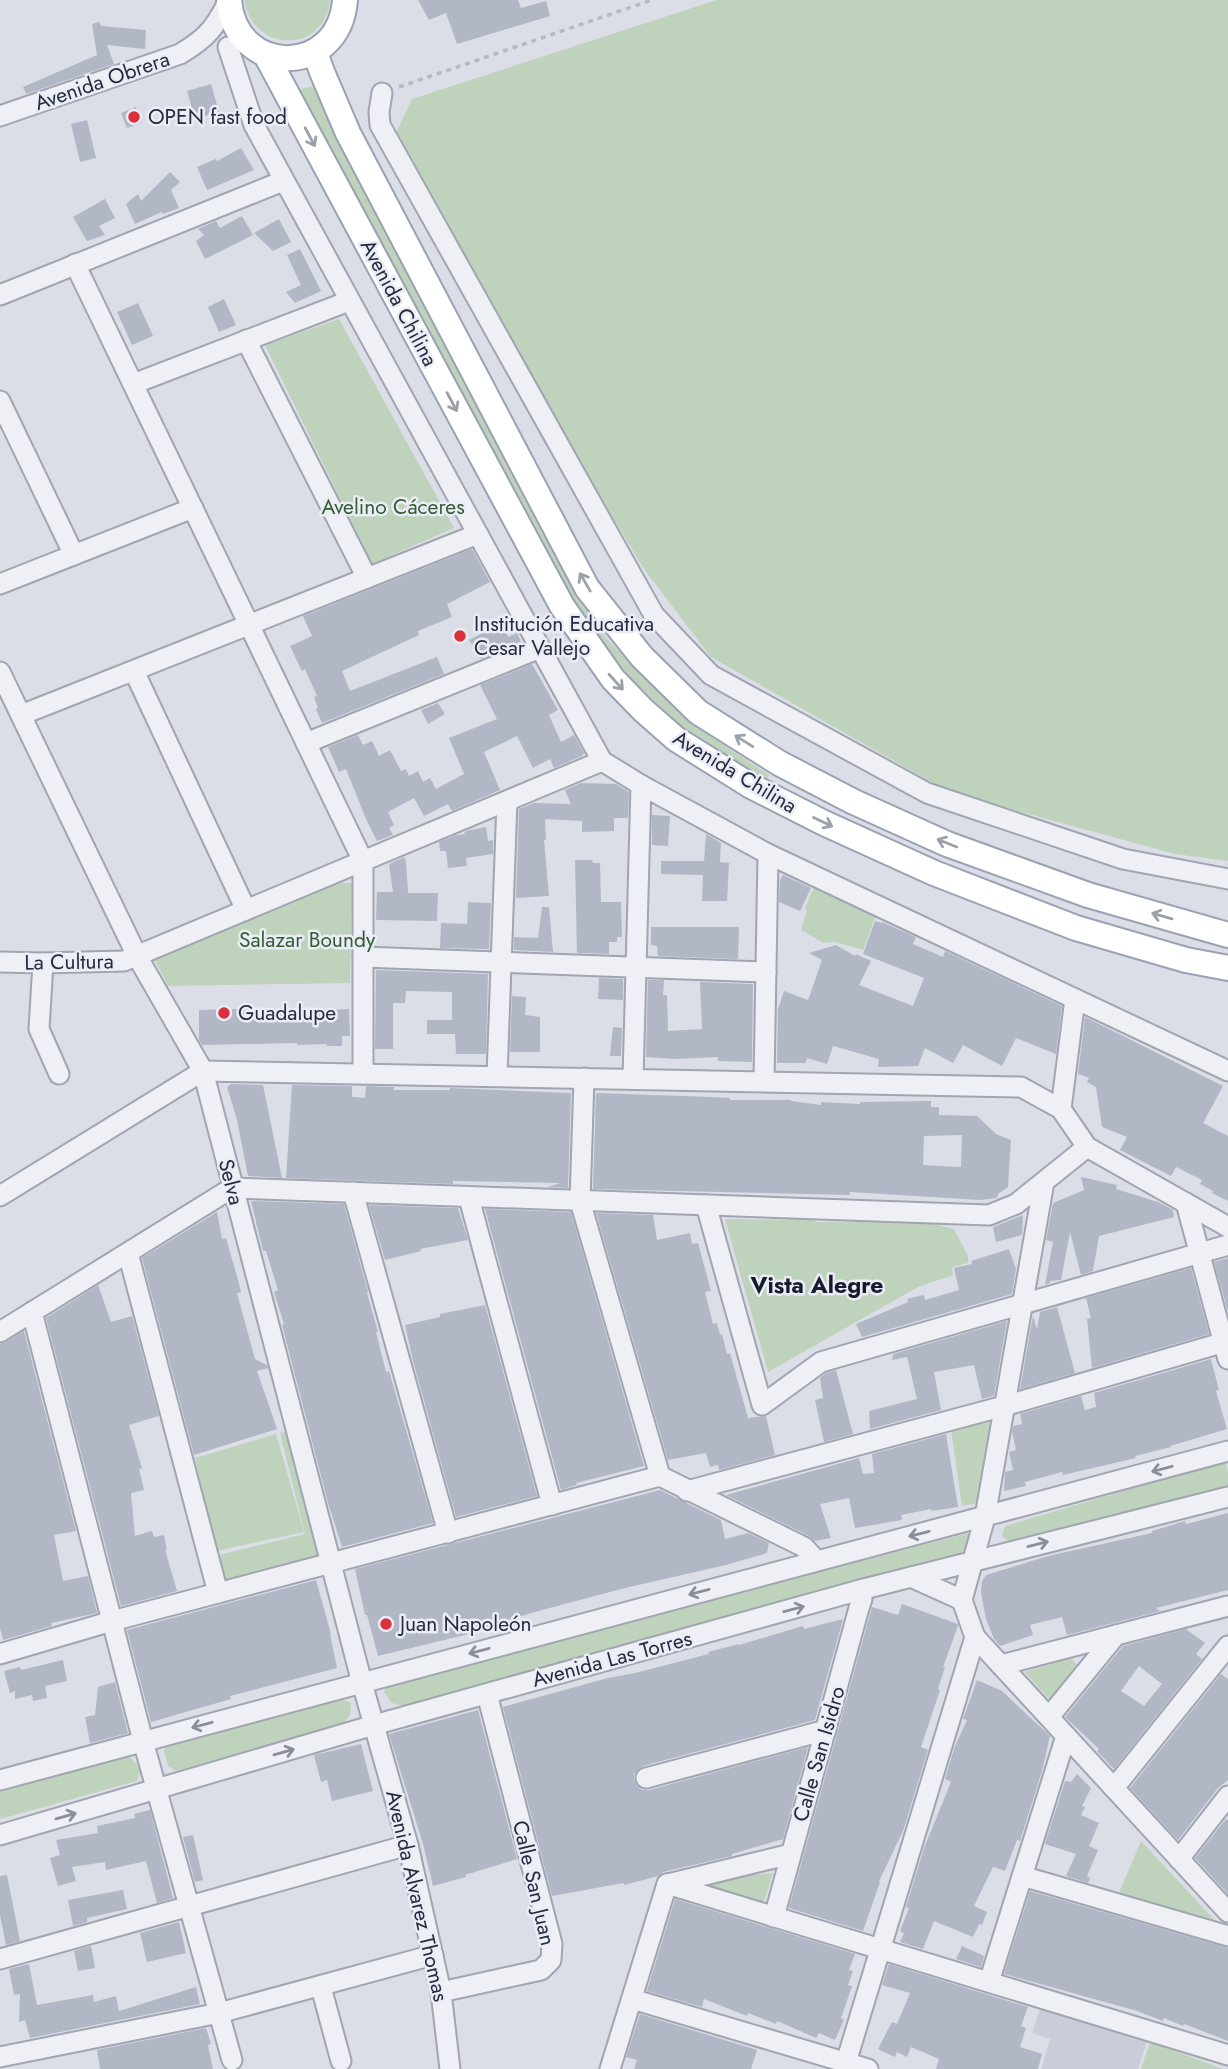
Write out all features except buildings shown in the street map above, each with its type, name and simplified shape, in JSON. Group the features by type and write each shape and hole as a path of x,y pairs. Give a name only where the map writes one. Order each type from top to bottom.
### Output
{"main road":[{"path":"229,0 236,43 266,55 292,58 316,51 326,44 341,23 345,0"},
{"name":"Avenida Chilina","path":"316,51 322,72 348,132 587,588 642,657 667,683 698,712 779,763 854,802 947,844 1088,895 1228,935"},
{"name":"Avenida Chilina","path":"266,55 562,606 613,680 643,710 676,739 751,786 934,873 1076,928 1186,960 1228,968"}],"street":[{"name":"Avenida Obrera","path":"0,116 180,54 202,41 229,0"},
{"path":"202,41 219,46 236,43 254,125 602,761 641,786 768,854 1228,1071"},
{"path":"382,93 380,125 654,615 711,675 927,793 1123,859 1228,879"},
{"path":"0,295 284,181"},
{"path":"75,264 363,861 363,1074"},
{"path":"133,384 349,301"},
{"path":"246,340 367,578"},
{"path":"0,401 74,555"},
{"path":"0,584 193,508"},
{"path":"21,715 478,534"},
{"path":"306,743 540,648"},
{"path":"134,671 246,910"},
{"name":"Selva","path":"0,672 137,956 203,1071 374,1725"},
{"name":"La Cultura","path":"2,957 43,964 124,961 602,761"},
{"path":"633,1079 641,786"},
{"path":"497,1076 507,801"},
{"path":"764,1081 768,854"},
{"path":"363,957 766,972"},
{"path":"43,964 39,1029 59,1074"},
{"path":"1061,1109 1075,999"},
{"path":"3,1188 203,1071 1020,1087 1061,1109 1087,1147 1228,1227"},
{"path":"584,1078 580,1201 660,1476"},
{"path":"0,1332 232,1188 989,1215 1016,1204 1087,1147"},
{"path":"1044,1182 985,1517 962,1600 975,1637 1228,1912"},
{"path":"353,1192 448,1532"},
{"path":"469,1198 552,1505"},
{"path":"687,1491 1226,1347 1186,1203"},
{"path":"706,1205 762,1405 821,1362 1228,1245"},
{"path":"128,1252 218,1593"},
{"path":"32,1312 143,1741 232,2060"},
{"name":"Avenida Las Torres","path":"0,1780 1228,1451"},
{"path":"1,1649 660,1476 804,1547 816,1560"},
{"name":"Avenida Las Torres","path":"0,1835 374,1725 860,1590 1228,1497"},
{"path":"911,1577 962,1600"},
{"name":"Calle San Isidro","path":"774,1917 862,1599 860,1590"},
{"path":"1001,1665 1228,1605"},
{"path":"1049,1717 1116,1635"},
{"path":"845,2066 975,1637"},
{"path":"1114,1788 1228,1647"},
{"name":"Calle San Juan","path":"441,1992 541,1970 551,1960 552,1944 487,1694"},
{"name":"Avenida Alvarez Thomas","path":"374,1725 408,1845 433,1955 441,1992 450,2069"},
{"path":"646,1778 826,1730"},
{"path":"989,1983 1066,1736"},
{"path":"1179,1859 1228,1796"},
{"path":"0,1959 408,1845"},
{"path":"667,1884 791,1854"},
{"path":"1023,1875 1228,1936"},
{"path":"667,1884 1228,2055"},
{"path":"610,2069 667,1884"},
{"path":"0,2056 219,2013 433,1955"},
{"path":"321,1987 341,2061"},
{"path":"632,1999 845,2066 867,2069"}],"path":[{"path":"382,93 652,0"}],"shaded area":[{"path":"1041,2006 1147,2042 1138,2069 1041,2069 1050,2039 1032,2033"}],"green space":[{"path":"244,0 330,0 325,17 316,30 303,38 289,40 274,38 261,31 250,18"},
{"path":"717,0 1228,0 1228,861 1175,854 949,792 711,657 644,569 389,148 412,99"},
{"path":"315,86 383,227 604,636 692,724 769,775 765,784 685,730 605,653 559,574 296,90"},
{"name":"Avelino Cáceres","path":"339,319 454,528 372,564 265,345"},
{"name":"Salazar Boundy","path":"329,883 352,883 350,983 168,986 154,958"},
{"path":"814,887 876,915 863,950 835,942 824,943 801,930 807,910 805,908"},
{"path":"792,1213 817,1222 868,1222 881,1216 896,1215 954,1229 968,1256 968,1263 952,1267 953,1275 918,1287 768,1372 725,1219 788,1220"},
{"path":"998,1421 982,1502 962,1506 951,1429"},
{"path":"292,1430 325,1563 227,1586 219,1555 305,1534 280,1433"},
{"path":"276,1434 304,1532 216,1551 195,1458"},
{"path":"1225,1461 1228,1490 1012,1544 1002,1536 1005,1526"},
{"path":"968,1533 973,1550 404,1706 392,1703 384,1692 387,1685"},
{"path":"1071,1658 1080,1669 1054,1705 1025,1672"},
{"path":"338,1697 351,1703 350,1715 344,1723 176,1771 168,1766 164,1750 166,1744"},
{"path":"127,1754 141,1769 137,1781 0,1819 0,1784"},
{"path":"1141,1841 1218,1924 1119,1893"},
{"path":"773,1873 763,1904 691,1882"},
{"path":"1150,2042 1223,2069 1141,2069"}],"place":[{"name":"OPEN fast food","path":"134,117"},
{"name":"Institución Educativa Cesar Vallejo","path":"460,636"},
{"name":"Guadalupe","path":"224,1013"},
{"name":"Juan Napoleón","path":"386,1624"}],"district":[{"name":"Vista Alegre","path":"817,1285"}]}
